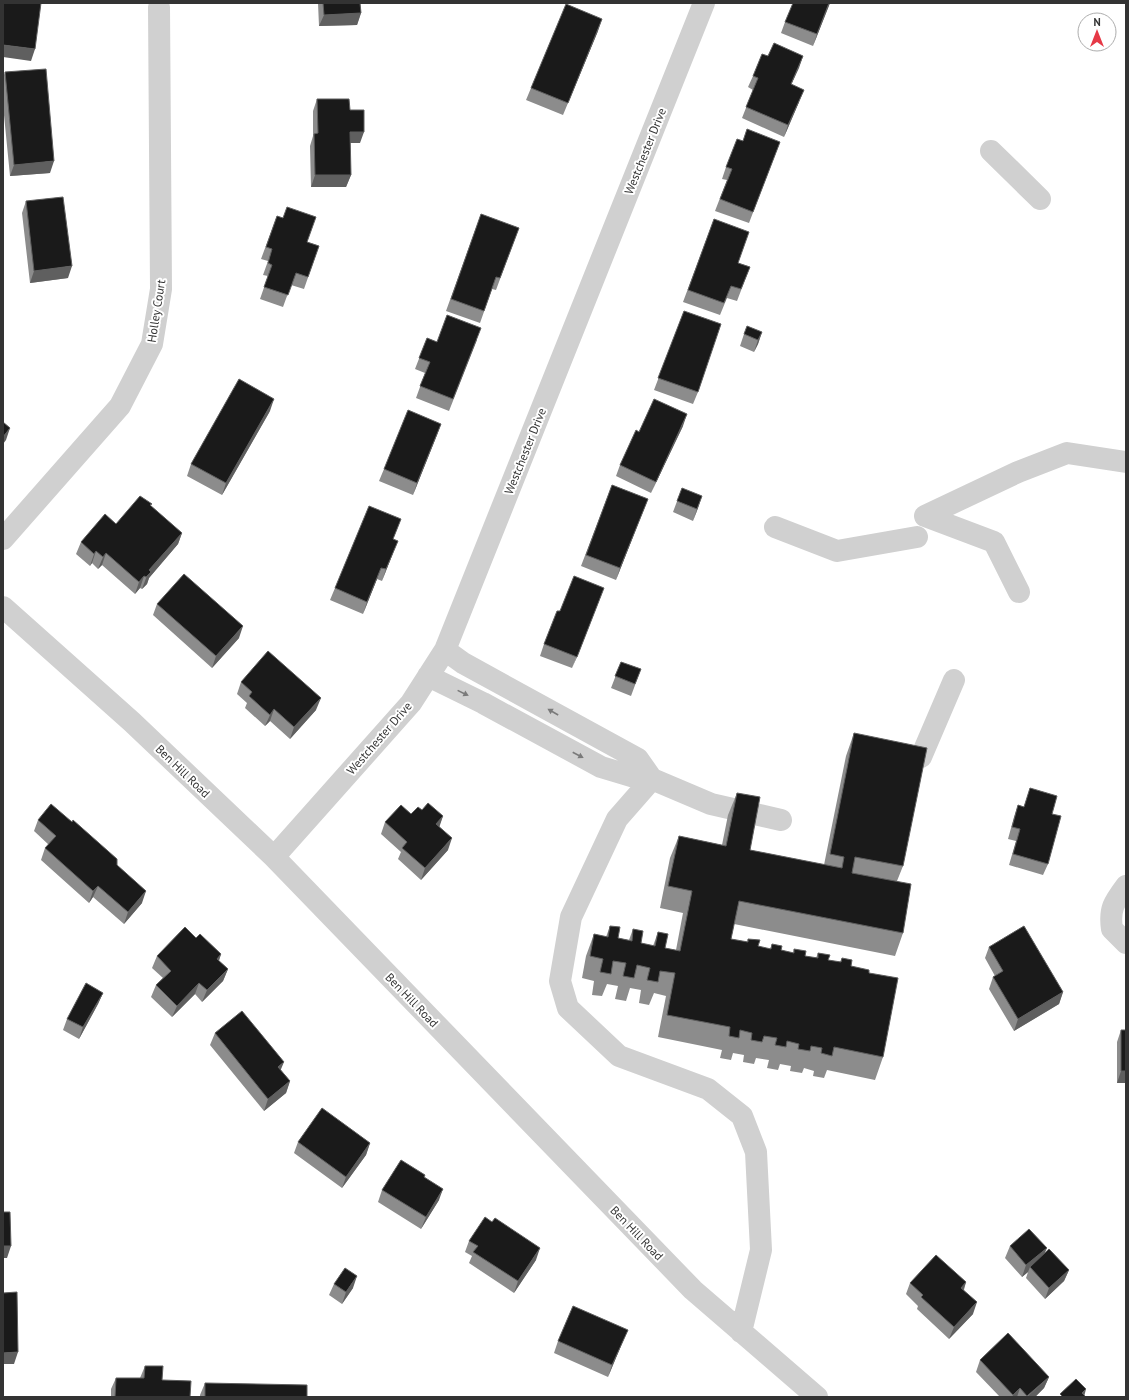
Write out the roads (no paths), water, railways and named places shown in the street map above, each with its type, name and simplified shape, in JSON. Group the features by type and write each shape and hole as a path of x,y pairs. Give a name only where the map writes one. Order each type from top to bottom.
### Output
{"street":[{"name":"Westchester Drive","path":"274,857 411,703 445,650 704,3"},
{"name":"Holley Court","path":"3,539 120,406 152,344 161,289 159,7"},
{"path":"991,151 1040,199"},
{"path":"1020,592 994,542 925,516 1018,472 1067,453 1126,462"},
{"path":"775,527 837,551 917,537"},
{"name":"Ben Hill Road","path":"3,607 132,722 274,857 693,1290 817,1397"},
{"path":"445,650 463,663 638,759 652,779"},
{"path":"428,676 483,703 601,767 631,776 652,779 711,804 780,820"},
{"path":"921,757 954,680"},
{"path":"652,779 617,819 571,917 560,981 568,1008 619,1056 708,1089 742,1116 756,1152 761,1250 741,1332"},
{"path":"1126,886 1115,901 1110,914 1112,929 1126,943"}]}
